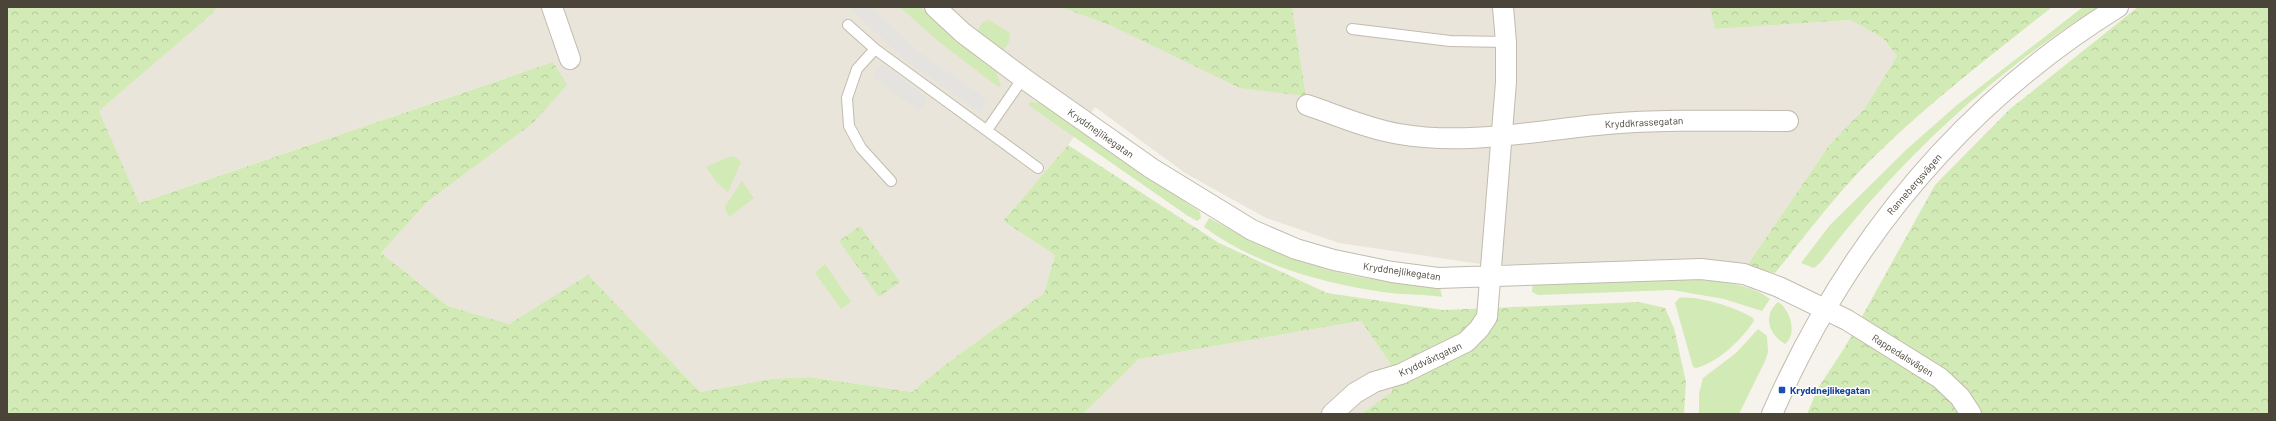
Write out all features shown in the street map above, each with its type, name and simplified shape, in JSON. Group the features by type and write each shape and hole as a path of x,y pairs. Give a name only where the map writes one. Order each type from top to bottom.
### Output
{"street":[{"path":"552,7 570,59"},
{"name":"Kryddnejlikegatan","path":"935,7 963,32 1023,78 1150,168 1252,230 1296,249 1334,260 1392,272 1438,278 1631,270 1701,269 1744,274 1779,287 1825,309"},
{"path":"1491,277 1506,42 1503,7"},
{"name":"Rannebergsvägen","path":"1772,414 1799,355 1825,309 1876,230 1916,180 1957,135 2022,76 2051,53 2118,7"},
{"name":"Kryddkrassegatan","path":"1307,105 1399,134 1431,137 1501,137 1520,133 1683,119 1788,120"},
{"name":"Kryddväxtgatan","path":"1332,414 1362,389 1374,382 1401,374 1466,342 1480,329 1487,317 1491,277"},
{"name":"Rappedalsvägen","path":"1825,309 1885,343 1940,378 1960,397 1971,414"}],"lane":[{"path":"848,25 876,50 988,130 1038,168"},
{"path":"1352,29 1450,41 1506,42"},
{"path":"876,50 857,69 847,98 850,126 861,148 891,181"},
{"path":"988,130 1023,78"}],"shaded area":[{"path":"217,7 1061,7 1306,96 1292,7 1710,7 1716,29 1850,20 1883,38 1897,56 1865,108 1830,144 1746,267 1480,264 1339,243 1266,218 1185,173 1095,107 1068,145 1003,221 1055,255 1044,293 946,364 912,392 810,377 772,379 700,392 588,276 509,324 448,306 381,253 427,202 533,123 553,62 138,203 99,111 212,14"},
{"path":"849,7 871,7 919,52 988,100 980,112 909,63"},
{"path":"882,64 928,98 919,111 873,77"},
{"path":"1361,321 1390,363 1392,393 1361,414 1083,414 1139,359"}],"green space":[{"path":"7,7 217,7 212,14 99,111 139,203 553,62 567,85 533,123 427,202 381,253 448,306 509,324 588,275 700,392 772,379 810,377 912,392 946,364 1044,293 1055,255 1003,221 1068,145 1219,243 1327,293 1443,310 1639,302 1665,308 1674,328 1686,382 1684,414 1361,414 1392,392 1390,363 1361,321 1139,359 1083,414 7,414"},
{"path":"900,7 920,7 952,36 996,71 1001,86 998,87 938,41"},
{"path":"1061,7 1292,7 1306,96 1240,88 1112,26"},
{"path":"1710,7 2052,7 1944,94 1902,130 1867,163 1813,225 1775,273 1746,267 1830,144 1865,108 1897,56 1883,38 1850,20 1715,29"},
{"path":"2083,7 2098,7 2021,61 1948,122 1881,190 1850,225 1821,262 1814,268 1801,263 1830,225 1907,149 1957,105"},
{"path":"2138,7 2269,7 2269,414 1807,414 1818,388 1845,347 1935,185 2010,109"},
{"path":"989,20 1010,33 1009,42 1003,51 977,32 982,23"},
{"path":"1028,103 1042,103 1200,212 1201,218 1197,221 1188,216 1031,107"},
{"path":"734,156 741,162 728,192 718,184 706,167"},
{"path":"742,181 754,198 729,217 725,208 726,205"},
{"path":"1209,218 1257,243 1306,263 1365,278 1440,287 1442,297 1390,293 1366,289 1317,278 1269,263 1225,241 1204,227"},
{"path":"860,226 900,282 879,297 839,241"},
{"path":"825,264 851,302 841,309 815,273"},
{"path":"1688,279 1730,283 1752,289 1770,299 1762,311 1724,299 1672,290 1538,295 1532,292 1533,284"},
{"path":"1679,298 1696,298 1728,306 1753,318 1754,321 1743,336 1721,356 1696,368 1693,367 1675,303"},
{"path":"1778,302 1786,310 1792,328 1789,340 1785,344 1779,340 1771,330 1769,318 1773,307"},
{"path":"1758,329 1767,336 1768,352 1739,414 1699,414 1699,394 1703,378 1736,353"}],"place":[{"name":"Kryddnejlikegatan","path":"1782,390"}]}
